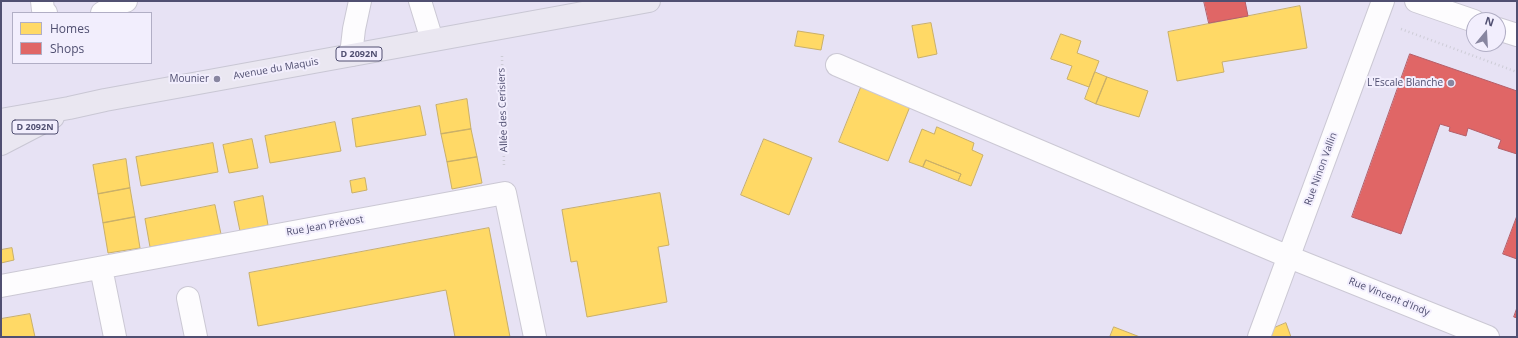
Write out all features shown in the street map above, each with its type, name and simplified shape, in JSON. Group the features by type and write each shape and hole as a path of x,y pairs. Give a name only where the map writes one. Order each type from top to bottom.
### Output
{"main road":[{"name":"Avenue du Maquis","path":"1,120 649,1"},
{"name":"Avenue du Maquis","path":"1,144 69,108"}],"street":[{"path":"42,1 42,10 45,12"},
{"path":"351,55 354,28 360,1"},
{"path":"420,1 432,40"},
{"path":"1416,1 1466,18"},
{"name":"Rue Ninon Vallin","path":"1259,337 1379,10"},
{"path":"1506,32 1517,36"},
{"name":"Rue Vincent d'Indy","path":"837,64 1289,257 1488,337"},
{"path":"505,193 535,337"},
{"name":"Rue Jean Prévost","path":"1,286 505,193"},
{"path":"101,268 114,337"},
{"path":"188,298 196,337"}],"path":[{"path":"1379,10 1517,72"},
{"name":"Allée des Cerisiers","path":"504,27 501,60 505,193"}],"shaded area":[{"path":"1,1 1517,1 1517,337 1,337"}],"building: Homes":[{"path":"1300,6 1307,48 1222,62 1224,72 1177,81 1168,32"},
{"path":"931,23 937,54 918,58 912,26"},
{"path":"798,31 824,35 821,50 795,46"},
{"path":"1061,34 1081,41 1077,53 1099,61 1089,87 1067,79 1072,66 1051,59"},
{"path":"1095,72 1107,77 1096,104 1085,99"},
{"path":"1107,77 1148,91 1139,117 1096,104"},
{"path":"862,85 911,104 888,161 839,142"},
{"path":"467,99 471,129 441,134 436,105"},
{"path":"420,106 426,135 356,147 352,119"},
{"path":"335,122 341,151 270,163 265,136"},
{"path":"937,127 974,143 972,150 983,155 971,186 958,181 961,174 926,160 923,167 909,162 922,129 934,134"},
{"path":"471,129 477,157 447,162 441,134"},
{"path":"252,139 258,168 229,173 223,145"},
{"path":"764,139 812,158 789,215 741,195"},
{"path":"213,143 218,172 141,186 136,157"},
{"path":"477,157 482,183 452,189 447,162"},
{"path":"126,159 130,188 98,194 93,165"},
{"path":"926,160 961,174 958,181 923,167"},
{"path":"365,178 367,190 352,193 350,181"},
{"path":"130,188 135,217 103,223 98,194"},
{"path":"660,193 669,245 658,247 667,302 587,317 577,261 571,262 562,210"},
{"path":"263,196 268,225 240,231 234,202"},
{"path":"215,205 221,234 150,247 145,219"},
{"path":"135,217 140,248 108,253 103,223"},
{"path":"489,228 510,337 455,337 446,290 258,326 249,273"},
{"path":"12,248 14,260 1,263 1,250"},
{"path":"30,314 35,337 1,337 1,319"},
{"path":"1286,323 1291,337 1271,337 1274,328"},
{"path":"1114,327 1140,337 1110,337"}],"building: Shops":[{"path":"1204,1 1245,1 1248,16 1209,23"},
{"path":"1410,54 1517,91 1517,154 1498,148 1501,140 1468,128 1466,136 1449,131 1450,127 1440,124 1401,234 1352,217"},
{"path":"1517,216 1517,259 1503,254"},
{"path":"1517,308 1517,318 1514,317"}],"place":[{"name":"Mounier","path":"217,79"},
{"name":"L'Escale Blanche","path":"1451,83"}]}
